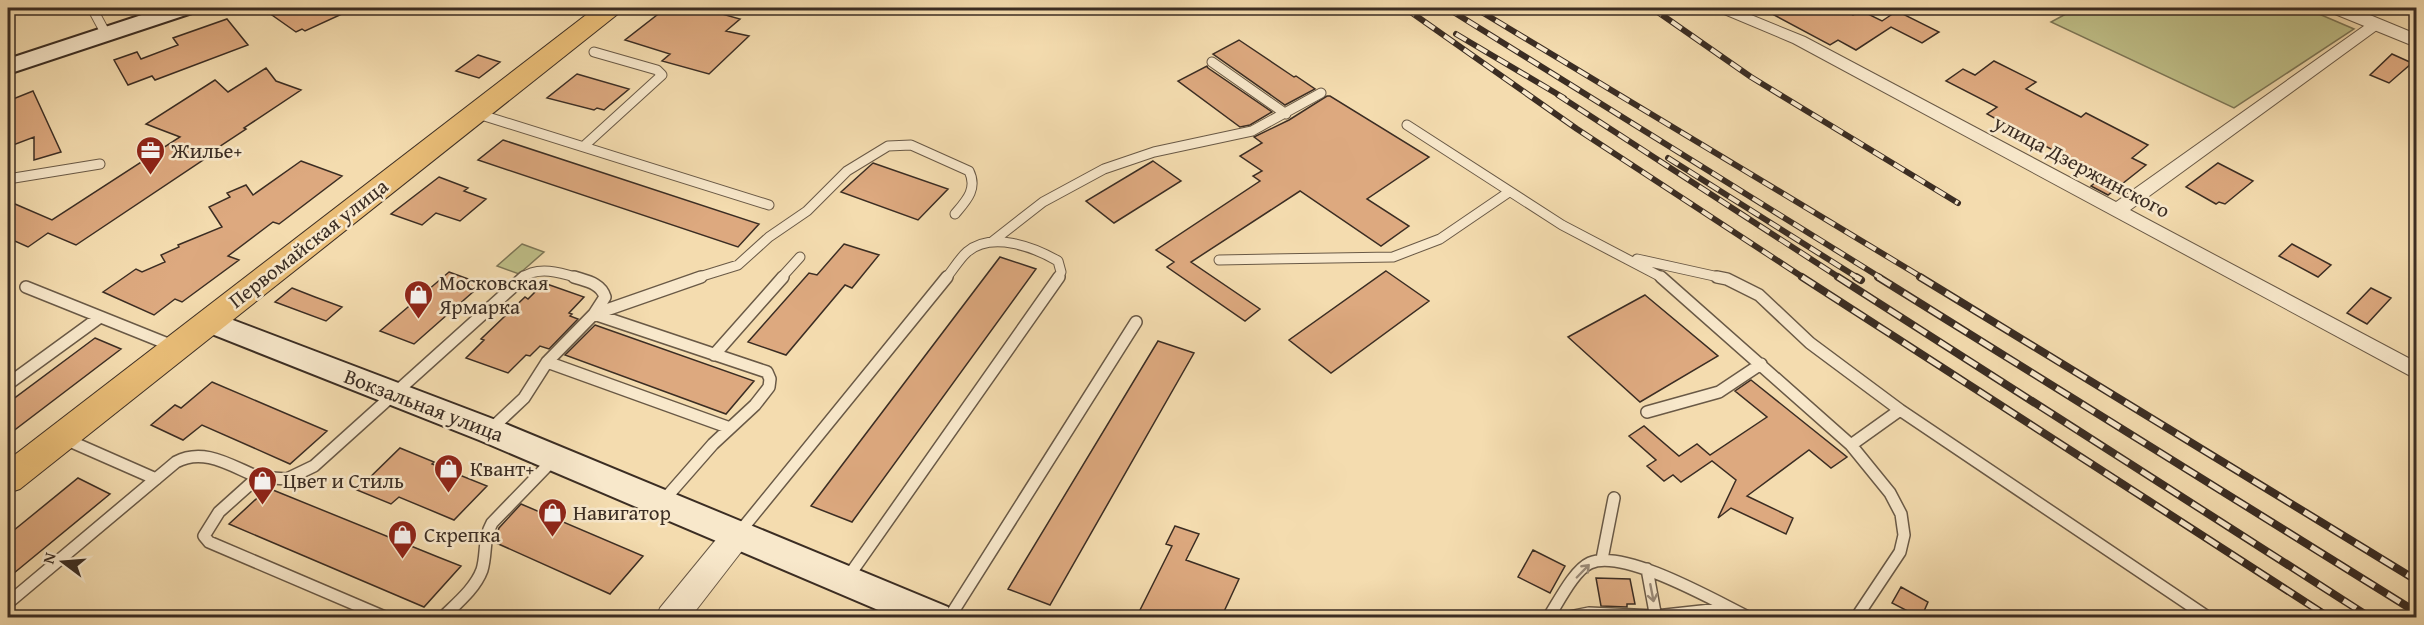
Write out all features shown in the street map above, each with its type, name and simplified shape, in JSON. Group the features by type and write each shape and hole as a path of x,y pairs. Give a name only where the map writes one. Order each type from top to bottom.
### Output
{"main road":[{"path":"8,67 184,8"},
{"name":"Первомайская улица","path":"8,479 610,8"},
{"name":"Вокзальная улица","path":"209,321 662,501 936,618"}],"street":[{"name":"улица Дзержинского","path":"1722,8 1799,40 2416,371"},
{"path":"2337,8 2416,41"},
{"path":"2117,210 2376,24"},
{"path":"671,618 738,534"}],"lane":[{"path":"92,8 106,34"},
{"path":"584,146 662,75 657,70 594,52"},
{"path":"1212,62 1286,114"},
{"path":"993,241 1043,202 1104,169 1154,152 1252,131 1321,93"},
{"path":"474,113 769,205"},
{"path":"1407,125 1562,225 1660,276 1851,445 1890,493 1901,514 1904,535 1900,552 1857,618"},
{"path":"594,314 658,290 738,265 769,237 807,211 856,165 896,144 911,145 969,171 974,178 972,192 955,214"},
{"path":"8,178 100,164"},
{"path":"1219,260 1393,257 1406,254 1441,238 1509,192"},
{"path":"738,534 968,251 981,243 993,241 1008,242 1049,255 1058,261 1061,272 1056,283 845,580"},
{"path":"1625,256 1706,273 1742,285 1767,302 1828,358 1900,410 2209,618"},
{"path":"714,355 800,257"},
{"path":"8,603 176,462 197,454 206,454 267,479 287,479 305,472 526,275 554,270 595,284 603,290 605,297 594,314 547,362 528,393 490,431"},
{"path":"26,287 176,347"},
{"path":"594,314 767,372 770,379 769,387 755,405 713,444 662,501"},
{"path":"8,384 100,316"},
{"path":"949,618 1136,322"},
{"path":"547,362 730,428"},
{"path":"1647,412 1671,403 1718,392 1761,364"},
{"path":"1851,445 1900,410"},
{"path":"61,437 156,479"},
{"path":"442,618 477,580 482,571 482,544 492,523 556,458"},
{"path":"258,477 205,528 204,536 209,542 387,618"},
{"path":"1602,559 1614,498"},
{"path":"1548,618 1582,569 1602,559 1623,561 1647,569 1750,618"},
{"path":"1647,569 1656,617"},
{"path":"1564,618 1589,613 1656,617 1730,608"}],"green space":[{"path":"2077,8 2305,8 2354,29 2234,108 2051,22"},
{"path":"522,244 544,252 519,274 497,266"}],"building":[{"path":"262,8 355,8 305,31 302,29 296,32"},
{"path":"666,8 701,8 740,19 726,31 749,36 709,74 662,61 670,54 625,40"},
{"path":"1761,8 1829,8 1837,11 1841,9 1853,15 1862,11 1882,21 1897,11 1939,32 1922,43 1891,27 1856,50 1838,40 1830,45"},
{"path":"227,19 248,45 155,80 152,76 128,85 114,60 137,52 141,59 178,45 173,38"},
{"path":"1239,40 1315,89 1285,105 1213,54"},
{"path":"2392,54 2412,63 2389,83 2370,75"},
{"path":"478,55 500,62 479,78 456,71"},
{"path":"1994,61 2036,82 2026,89 2081,117 2086,113 2148,145 2132,158 2146,165 2108,195 2091,186 2102,177 1987,114 1997,107 1946,81 1963,69 1975,75"},
{"path":"1207,66 1272,112 1250,125 1240,127 1178,81"},
{"name":"Жилье+","path":"266,68 276,81 301,90 244,128 246,129 216,149 218,150 76,245 48,233 28,247 8,238 8,201 52,220 180,137 146,124 215,80 228,92"},
{"path":"577,74 629,89 604,110 597,108 594,110 547,98"},
{"path":"33,91 61,152 34,160 34,137 8,147 8,101"},
{"path":"1327,96 1429,157 1367,199 1409,226 1381,246 1300,191 1191,262 1260,309 1245,321 1167,267 1174,262 1156,250 1260,181 1253,176 1262,171 1240,156 1262,143 1254,137 1289,120"},
{"path":"503,140 759,224 738,247 478,160"},
{"path":"301,161 342,176 279,224 273,222 228,256 239,260 182,302 175,299 154,315 103,292 136,269 142,272 165,262 161,255 179,247 178,245 222,227 209,207 230,197 227,193 246,185 253,195"},
{"path":"1153,161 1181,181 1114,223 1086,201"},
{"path":"873,163 948,189 918,220 841,192"},
{"path":"2218,163 2253,181 2225,204 2219,202 2216,204 2186,187"},
{"path":"439,177 468,188 464,191 486,199 460,221 436,213 422,225 391,214"},
{"path":"844,244 879,255 852,288 845,285 786,355 748,342 809,273 817,275"},
{"path":"2292,244 2331,265 2318,277 2279,256"},
{"path":"1000,257 1036,269 852,522 811,506"},
{"path":"1386,271 1429,301 1331,373 1289,340"},
{"path":"449,272 482,284 414,344 380,331"},
{"path":"544,283 584,297 569,313 572,314 570,316 578,319 549,349 540,346 530,356 526,355 508,373 466,358 484,340 481,339 525,297 528,299"},
{"path":"292,288 342,307 326,321 275,302"},
{"path":"2371,288 2391,298 2367,324 2347,313"},
{"path":"1645,295 1718,356 1640,402 1568,337"},
{"path":"595,325 754,381 726,414 565,355"},
{"path":"95,338 121,349 8,435 8,403"},
{"path":"1158,341 1194,353 1050,605 1008,589"},
{"path":"1751,380 1847,457 1831,468 1809,450 1747,496 1793,518 1786,534 1731,508 1718,518 1736,480 1712,461 1681,482 1673,475 1664,481 1647,466 1656,460 1629,436 1644,426 1679,456 1697,444 1710,455 1767,417 1735,391"},
{"path":"212,382 327,431 290,464 202,425 183,440 151,425 175,405 181,408"},
{"path":"400,448 434,462 432,464 487,486 454,520 399,497 391,504 357,490"},
{"path":"78,478 110,494 8,578 8,535"},
{"path":"268,488 461,566 424,607 229,524"},
{"path":"521,504 643,556 610,594 494,542 499,528"},
{"path":"1175,526 1199,534 1186,560 1239,579 1221,618 1136,618 1172,546 1166,544"},
{"path":"1533,550 1565,566 1550,593 1518,577"},
{"path":"1596,578 1630,579 1635,604 1627,604 1627,607 1601,606"},
{"path":"1901,587 1928,602 1921,618 1892,603"}],"railway":[{"path":"1405,8 1577,129 1804,278"},
{"path":"1447,8 1881,278"},
{"path":"1475,8 1923,278"},
{"path":"1652,8 1751,77 1958,203"},
{"path":"1456,34 1564,98"},
{"path":"1558,95 1840,278"},
{"path":"1668,158 1858,278"},
{"path":"1802,277 2330,618"},
{"path":"1838,277 2371,618"},
{"path":"1856,277 1861,280"},
{"path":"1878,277 2416,612"},
{"path":"1920,277 2416,580"}],"place":[{"name":"Жилье+","path":"150,176"},
{"name":"Московская Ярмарка","path":"418,320"},
{"name":"Квант+","path":"449,494"},
{"name":"Цвет и Стиль","path":"262,506"},
{"name":"Навигатор","path":"552,538"},
{"name":"Скрепка","path":"403,560"}]}
